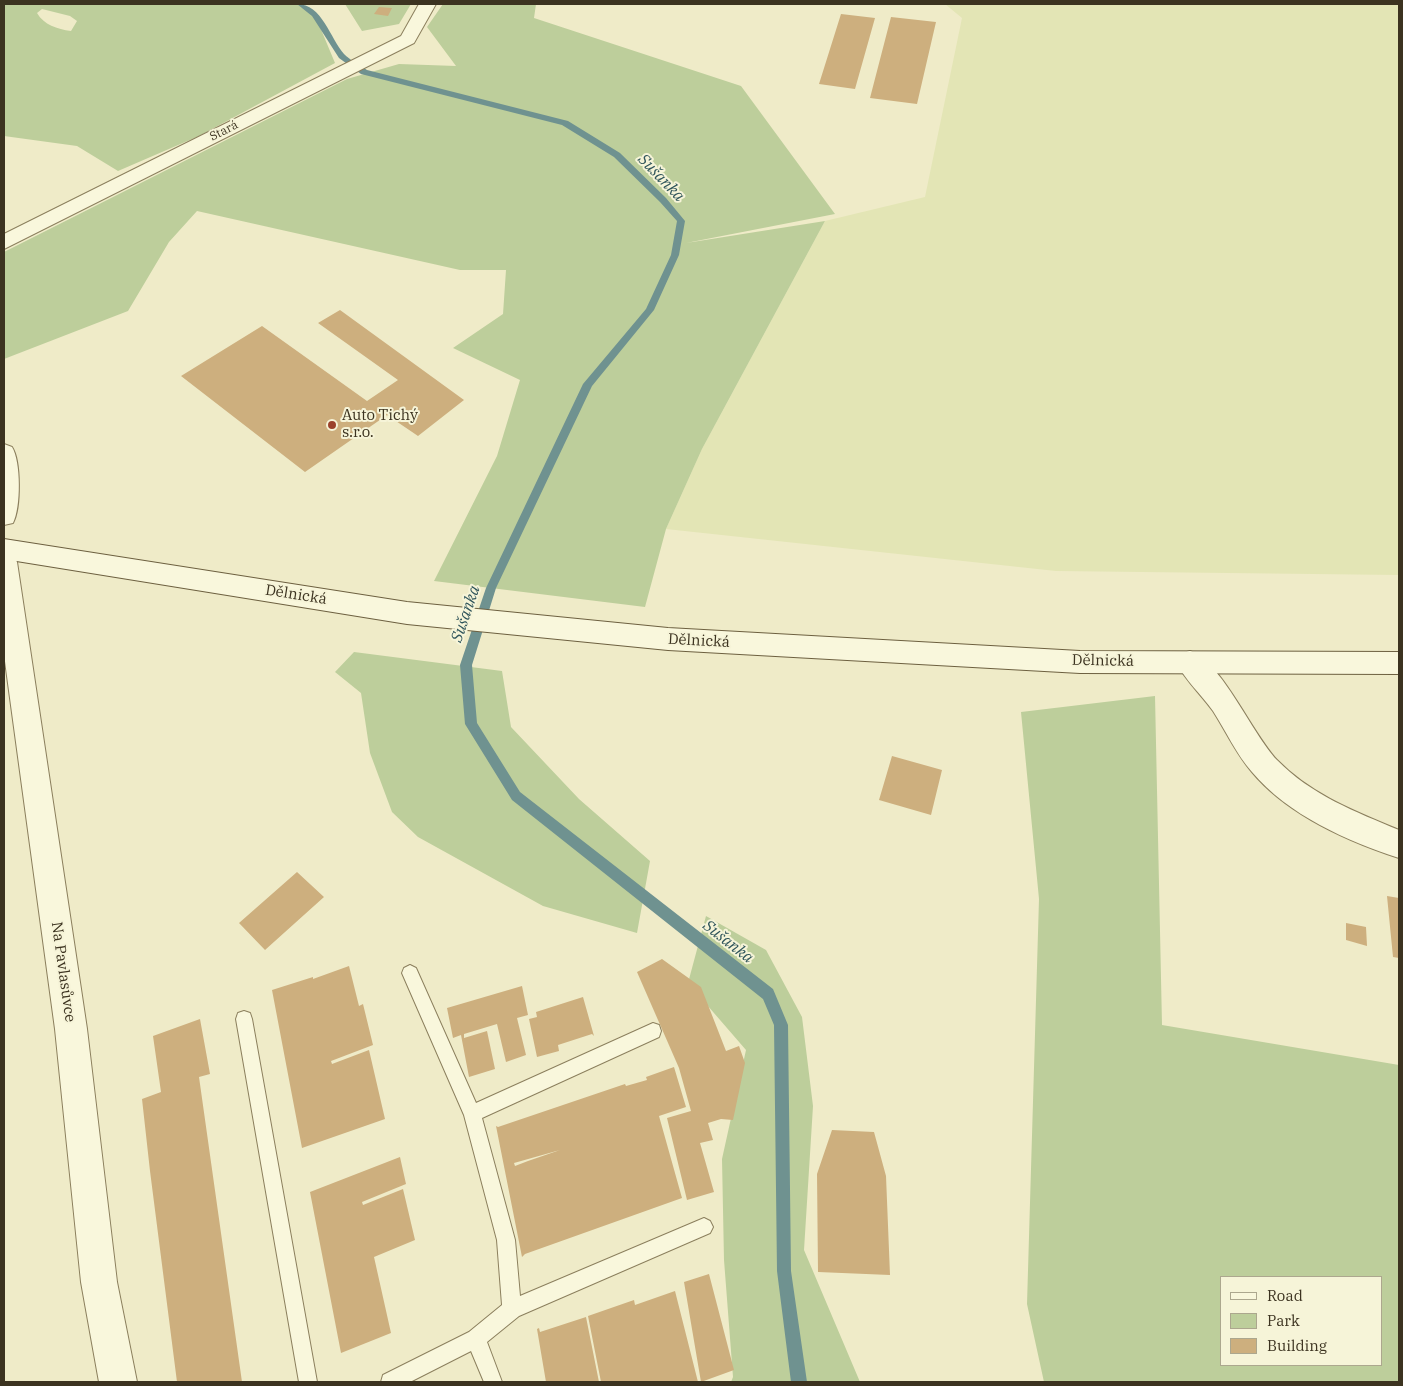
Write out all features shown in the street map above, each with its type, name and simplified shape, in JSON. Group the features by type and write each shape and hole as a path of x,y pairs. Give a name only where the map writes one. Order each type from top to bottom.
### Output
{"street":[{"name":"Stará","path":"4,242 408,39 427,4"},
{"path":"4,453 6,475 4,516"},
{"name":"Dělnická","path":"4,549 407,613 668,639 1080,662 1399,663"},
{"name":"Na Pavlasůvce","path":"4,562 71,1029 99,1282 118,1382"},
{"path":"1190,662 1224,705 1254,753 1268,770 1290,791 1329,813 1399,844"}],"lane":[{"path":"410,972 472,1114 506,1240 512,1309"},
{"path":"244,1019 308,1382"},
{"path":"472,1114 653,1031"},
{"path":"390,1382 476,1339 512,1309 704,1227"},
{"path":"476,1339 493,1382"}],"green space":[{"path":"4,4 300,4 315,15 335,63 199,136 118,171 77,146 4,136","holes":["42,9 70,16 77,21 71,31 51,26 43,21 37,13"]},
{"path":"345,4 411,4 399,24 362,31"},
{"path":"443,4 536,4 534,18 741,86 835,214 686,243 825,221 702,449 666,529 645,607 434,581 497,456 520,380 453,348 503,314 506,270 460,270 197,211 169,242 128,311 4,359 4,252 347,79 399,64 456,66 427,27"},
{"path":"945,4 1399,4 1399,575 1056,571 666,529 702,449 825,221 925,197 962,18"},
{"path":"354,652 502,671 511,727 579,799 650,861 637,933 543,906 418,837 392,812 370,753 361,693 335,672"},
{"path":"1155,696 1162,1025 1399,1065 1399,1382 1044,1382 1027,1304 1039,899 1021,712"},
{"path":"706,916 766,950 802,1017 813,1106 804,1250 860,1382 731,1382 733,1377 724,1260 722,1159 746,1050 688,983"}],"building":[{"path":"379,7 392,8 388,16 374,14"},
{"path":"841,14 875,18 855,89 819,84"},
{"path":"891,17 936,22 917,104 870,98"},
{"path":"340,310 464,400 418,436 387,415 305,472 181,376 262,326 367,401 398,380 318,323"},
{"path":"892,756 942,770 931,815 879,800"},
{"path":"297,872 324,897 265,950 239,923"},
{"path":"1387,896 1399,898 1399,958 1393,957"},
{"path":"1346,923 1366,927 1367,946 1346,940"},
{"path":"662,959 701,987 726,1051 739,1046 745,1063 733,1120 721,1119 708,1123 713,1140 700,1143 714,1192 687,1200 667,1118 691,1111 679,1068 637,972"},
{"path":"349,966 359,1006 363,1004 373,1045 331,1061 332,1064 369,1050 385,1119 302,1148 272,990 313,977 313,979"},
{"path":"522,986 528,1015 517,1018 526,1055 506,1062 497,1024 464,1034 464,1038 487,1031 495,1069 469,1077 461,1035 453,1038 447,1008"},
{"path":"583,997 594,1036 592,1034 558,1045 559,1051 537,1057 529,1019 537,1017 536,1012"},
{"path":"200,1019 210,1074 199,1077 242,1382 177,1382 150,1171 142,1099 161,1092 153,1036"},
{"path":"674,1067 686,1107 659,1116 682,1198 525,1254 522,1257 496,1126 498,1127 625,1084 626,1086 647,1080 646,1077","holes":["560,1150 515,1166 514,1163"]},
{"path":"832,1130 874,1132 886,1176 890,1275 818,1272 817,1174"},
{"path":"400,1157 406,1184 362,1202 363,1205 403,1189 415,1240 374,1257 391,1333 341,1353 310,1192"},
{"path":"709,1274 734,1370 701,1382 684,1282"},
{"path":"675,1291 698,1382 601,1382 588,1316 634,1300 635,1305"},
{"path":"586,1317 599,1382 546,1382 537,1329 539,1328 540,1332"}],"waterway":[{"name":"Sušanka","path":"300,4 315,15 342,56 364,72 565,123 617,155 663,200 681,221 675,255 650,310 588,384 491,588 466,665 471,724 516,796 768,994 781,1025 784,1271 799,1382"}],"place":[{"name":"Auto Tichý s.r.o.","path":"332,425"}]}
